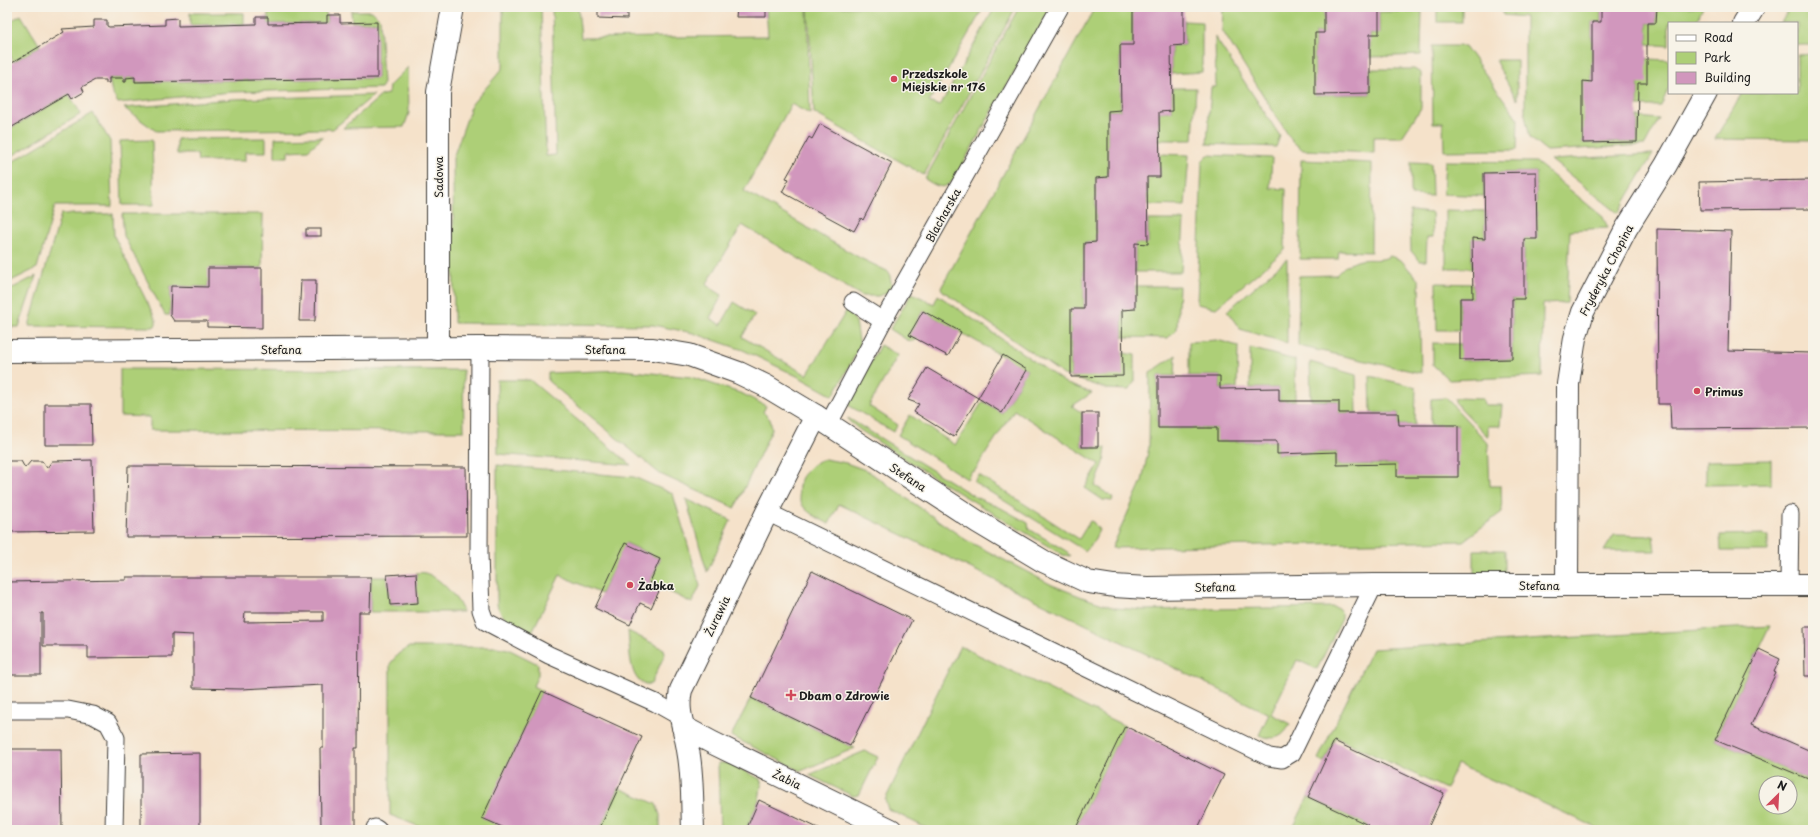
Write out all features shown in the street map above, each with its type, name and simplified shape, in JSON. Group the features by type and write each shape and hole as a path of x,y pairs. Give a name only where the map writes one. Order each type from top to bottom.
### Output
{"street":[{"name":"Sadowa","path":"438,349 438,92 453,7"},
{"path":"1745,22 1754,7"},
{"name":"Fryderyka Chopina","path":"1567,585 1568,389 1578,325 1583,312 1626,230 1666,165 1705,94"},
{"name":"Stefana","path":"7,351 480,348 653,349 689,355 739,373 766,386 822,420 1008,541 1043,561 1088,582 1114,586 1147,588 1374,585 1813,585"},
{"name":"Żurawia","path":"693,830 689,751 678,704 681,690 767,512 822,420"},
{"name":"Żabia","path":"681,721 713,743 890,830"}],"lane":[{"name":"Blacharska","path":"822,420 883,320 1060,7"},
{"path":"853,302 883,320"},
{"path":"480,348 479,554 481,610 485,621 549,655 656,703 681,721"},
{"path":"767,512 1269,757 1282,760 1292,753 1374,585"},
{"path":"1789,585 1790,514"},
{"path":"7,710 68,710 93,715 108,723 116,738 114,830"}],"green space":[{"path":"503,7 541,7 546,156 556,155 552,7 578,7 581,38 768,36 766,7 807,7 810,114 791,104 744,191 860,258 889,272 893,291 878,296 862,296 742,225 706,285 722,295 710,318 721,325 734,302 755,315 742,337 807,375 847,310 856,322 860,346 833,396 797,376 743,350 693,333 653,325 454,323 453,158 472,104 503,68"},
{"name":"Przedszkole Miejskie nr 176","path":"808,7 984,7 929,102 940,106 995,7 1016,7 924,175 814,113"},
{"path":"1019,7 1051,7 953,181 943,187 936,185 925,179"},
{"path":"1095,7 1133,7 1133,45 1120,46 1121,110 1108,111 1108,177 1096,178 1096,242 1084,243 1084,309 1071,309 1071,376 1123,353 1135,355 1135,381 1129,390 1107,389 1064,375 943,291 941,288"},
{"path":"1223,7 1324,7 1324,33 1315,33 1315,95 1370,94 1370,69 1414,69 1421,73 1421,108 1402,137 1374,137 1374,153 1303,150 1292,141 1222,30"},
{"path":"1437,7 1462,7 1462,22 1437,22"},
{"path":"1503,7 1601,7 1601,22 1592,22 1592,82 1584,81 1583,143 1637,142 1638,117 1659,119 1645,145 1547,151 1530,138 1525,115 1525,17 1503,15"},
{"path":"1657,7 1703,7 1696,22 1668,22 1668,46 1647,44 1647,23 1656,23"},
{"path":"1790,7 1813,7 1813,45 1798,45 1798,22 1782,22"},
{"path":"326,11 327,23 268,24 268,12"},
{"path":"351,11 372,11 380,19 383,85 381,88 231,92 118,103 112,93 109,78 124,78 124,82 126,82 126,78 135,77 135,82 377,78 377,22 352,22"},
{"path":"1422,11 1421,55 1370,57 1370,34 1379,34 1379,12"},
{"path":"190,13 244,13 244,24 190,25"},
{"path":"21,15 40,46 14,62 7,50 7,23"},
{"path":"1184,21 1202,22 1202,72 1171,74 1171,46 1184,45"},
{"path":"1215,37 1280,136 1276,147 1207,144 1211,87 1216,87"},
{"path":"1432,46 1465,46 1518,119 1517,150 1444,151 1443,123 1433,123"},
{"path":"1813,54 1813,140 1715,139 1741,94 1798,94 1798,55"},
{"path":"1647,59 1668,60 1668,89 1661,106 1638,106 1638,83"},
{"path":"1497,60 1517,60 1517,100 1496,62"},
{"path":"408,67 409,113 404,127 343,128 382,95 388,94 389,86"},
{"path":"1172,88 1196,88 1193,140 1159,140 1159,112 1172,111"},
{"path":"69,94 81,114 7,159 7,130"},
{"path":"374,95 333,129 156,131 124,108 233,99"},
{"path":"93,113 110,141 112,206 55,206 37,268 7,283 7,165"},
{"path":"323,137 308,150 288,151 288,157 275,157 275,138"},
{"path":"266,138 266,152 245,152 245,161 198,161 197,154 177,154 177,139"},
{"path":"152,140 154,205 122,205 120,141"},
{"path":"1159,154 1189,155 1185,206 1148,205 1147,177 1160,177"},
{"path":"1653,154 1618,213 1551,160"},
{"path":"1208,155 1272,158 1270,188 1286,189 1285,250 1216,308 1197,304 1202,161"},
{"path":"1301,160 1372,163 1371,252 1339,251 1338,259 1300,259"},
{"path":"1445,161 1536,162 1603,217 1608,228 1570,230 1567,303 1543,304 1542,376 1449,380 1433,365 1433,343 1460,344 1461,360 1512,359 1512,299 1524,298 1524,239 1537,238 1536,172 1484,173 1484,196 1443,194"},
{"path":"1411,162 1431,163 1432,196 1411,195"},
{"path":"1446,210 1485,211 1485,239 1472,239 1472,268 1446,268"},
{"path":"1410,211 1432,213 1433,237 1427,237 1426,261 1420,261 1411,251"},
{"path":"61,214 113,214 114,236 156,320 156,325 153,327 29,326"},
{"path":"122,214 263,214 262,268 209,268 208,287 171,286 170,315 165,315 124,236"},
{"path":"1148,220 1184,220 1181,272 1135,272 1135,243 1148,243"},
{"path":"1390,256 1401,260 1419,281 1421,373 1298,346 1299,276 1336,275 1346,265 1357,261 1383,259"},
{"path":"1287,259 1287,343 1240,329 1227,311"},
{"path":"36,276 19,327 7,327 7,291"},
{"path":"1436,283 1473,284 1473,298 1460,298 1460,330 1437,330"},
{"path":"1135,286 1179,286 1177,329 1168,338 1123,337 1122,310 1135,309"},
{"path":"912,293 934,304 938,295 1067,384 1092,393 1072,406 1082,413 1082,447 1106,448 1104,463 1095,486 1110,495 1113,499 1112,501 1103,500 1085,488 1099,464 1014,410 974,472 972,471 967,479 898,435 910,415 955,445 983,401 1002,413 1027,370 923,311 910,335 917,339 913,341 907,340 890,329"},
{"path":"1217,340 1238,346 1237,388 1220,389 1220,376 1189,376 1189,342"},
{"path":"880,345 898,355 869,406 898,425 893,432 848,405"},
{"path":"1250,348 1295,360 1295,401 1279,401 1279,388 1250,388"},
{"path":"1176,355 1175,376 1158,376 1158,428 1217,428 1218,441 1277,441 1277,454 1337,452 1337,465 1397,464 1458,425 1431,425 1431,399 1446,398 1488,443 1490,486 1501,486 1502,512 1463,541 1112,548 1142,481 1149,447 1150,373"},
{"path":"1310,362 1356,375 1357,413 1339,413 1338,401 1311,400"},
{"path":"120,369 463,370 464,431 150,430 150,417 120,416"},
{"path":"622,370 691,377 743,394 766,406 763,412 770,419 772,429 735,508 660,474 548,381 548,373"},
{"path":"1370,376 1416,387 1415,425 1399,425 1398,413 1371,413"},
{"path":"497,380 530,380 631,465 498,454"},
{"path":"1455,398 1483,399 1484,405 1502,405 1500,426 1488,426 1488,437 1455,402"},
{"path":"848,418 977,498 1001,508 1028,523 1029,529 1066,551 1070,556 1063,555 946,485 860,430 849,421"},
{"path":"825,459 846,463 868,471 966,540 1052,585 1115,608 1143,610 1334,607 1339,609 1342,614 1342,619 1317,669 1297,660 1271,714 1290,724 1278,737 1264,737 1259,735 1269,714 839,504 829,524 815,516 803,506 800,499 799,484 806,471 811,466"},
{"path":"1771,460 1771,484 1706,485 1706,461"},
{"path":"497,465 634,477 673,494 700,586 692,603 650,582 660,559 626,543 601,594 560,575 530,636 515,626 502,614 497,604"},
{"path":"979,475 1079,539 1090,521 1093,522 1099,530 1093,542 1085,551 974,482"},
{"path":"686,499 731,520 707,572"},
{"path":"1764,534 1765,536 1768,536 1768,551 1721,551 1720,535"},
{"path":"1614,535 1653,536 1655,551 1604,551"},
{"path":"1474,550 1505,550 1505,576 1474,574"},
{"path":"416,573 431,575 437,579 453,595 463,612 370,612 371,577 388,577 390,605 417,603"},
{"path":"1770,626 1715,740 1813,781 1813,830 1602,830 1457,764 1446,789 1336,737 1324,762 1318,759 1372,649"},
{"path":"628,631 664,649 665,654 651,684 643,684 638,680 634,673 630,656"},
{"path":"960,646 1125,726 1075,830 930,830 888,809 885,800"},
{"path":"409,647 497,647 508,649 538,664 538,675 533,686 542,691 483,818 509,830 428,830 390,815 390,664 398,654"},
{"path":"751,698 855,748 801,771 731,736"},
{"path":"865,751 878,757 859,795 853,796 809,775"},
{"path":"718,763 729,763 762,780 759,800 746,830 720,830"},
{"path":"619,788 656,804 660,815 660,830 599,830"},
{"path":"1308,797 1368,825 1366,830 1292,830"}],"building":[{"path":"598,7 627,7 627,19 598,18"},
{"path":"737,7 766,7 766,17 736,17"},
{"path":"1133,7 1184,7 1184,45 1171,46 1172,111 1159,112 1160,177 1147,177 1148,244 1135,243 1135,309 1122,310 1123,376 1071,377 1071,309 1084,309 1084,243 1096,242 1096,178 1108,177 1108,111 1121,110 1120,45 1133,45"},
{"path":"1324,7 1379,7 1379,34 1370,34 1370,94 1315,95 1315,33 1324,33"},
{"path":"1601,7 1657,7 1656,23 1647,23 1647,83 1638,83 1637,142 1583,143 1583,81 1592,82 1592,22 1601,22"},
{"path":"327,15 340,15 340,23 377,22 377,78 135,82 135,77 126,78 126,82 124,82 124,78 109,78 109,83 106,83 106,80 95,80 82,87 84,92 72,99 69,94 7,130 7,66 64,32 62,29 94,27 94,20 107,20 107,26 109,27 165,25 165,19 178,18 178,26 256,24 256,17 268,17 268,24 327,23"},
{"path":"820,124 892,163 863,220 861,218 854,231 782,192 789,179 786,178 809,137 812,139"},
{"path":"1536,172 1537,239 1524,239 1524,299 1512,299 1512,359 1460,360 1460,298 1473,298 1472,238 1485,239 1484,173"},
{"path":"1813,180 1813,209 1700,210 1699,182"},
{"path":"306,229 321,229 321,236 306,236"},
{"path":"1657,229 1731,231 1728,351 1813,353 1813,428 1671,429 1670,404 1658,404"},
{"path":"208,268 262,268 262,328 207,327 207,321 174,321 170,315 171,286 208,287"},
{"path":"301,280 316,280 315,321 299,321"},
{"path":"923,311 961,332 948,356 909,335"},
{"path":"1003,355 1027,370 1002,413 978,398"},
{"path":"927,368 978,398 954,437 914,412 919,404 908,400"},
{"path":"1158,376 1220,376 1220,389 1279,388 1279,401 1339,401 1339,413 1398,413 1399,425 1458,425 1458,477 1397,477 1397,464 1337,465 1337,452 1277,454 1277,441 1217,441 1217,428 1158,428"},
{"path":"45,404 91,404 92,445 45,445"},
{"path":"1082,413 1098,413 1098,447 1082,447"},
{"path":"92,460 94,531 7,532 8,461 21,461 25,468 31,461 42,461 47,468 52,461"},
{"path":"128,466 466,467 467,536 126,537"},
{"name":"Żabka","path":"625,543 660,559 650,582 661,587 651,608 640,603 630,625 595,608"},
{"path":"812,571 912,620 850,746 751,698"},
{"path":"416,573 418,603 390,605 387,575"},
{"path":"126,577 371,577 370,612 359,612 358,748 355,748 355,830 321,830 320,748 323,748 323,685 241,689 193,688 193,635 172,634 172,657 88,658 88,646 43,646 43,613 41,613 41,675 7,675 7,582 126,580","holes":["245,612 323,612 323,621 244,622"]},
{"path":"1804,627 1813,627 1813,676 1805,676"},
{"path":"1759,649 1780,659 1774,672 1776,673 1751,725 1813,752 1813,781 1715,740"},
{"path":"542,691 642,737 599,830 509,830 482,818"},
{"path":"1125,726 1224,775 1197,830 1075,830"},
{"path":"1334,741 1444,793 1427,830 1366,830 1368,825 1308,797"},
{"path":"7,749 61,749 62,830 7,830"},
{"path":"200,753 200,830 141,830 141,754"},
{"path":"759,800 822,830 746,830"}],"place":[{"name":"Przedszkole Miejskie nr 176","path":"894,79"},
{"name":"Primus","path":"1697,391"},
{"name":"Żabka","path":"630,585"},
{"name":"Dbam o Zdrowie","path":"791,695"}]}
